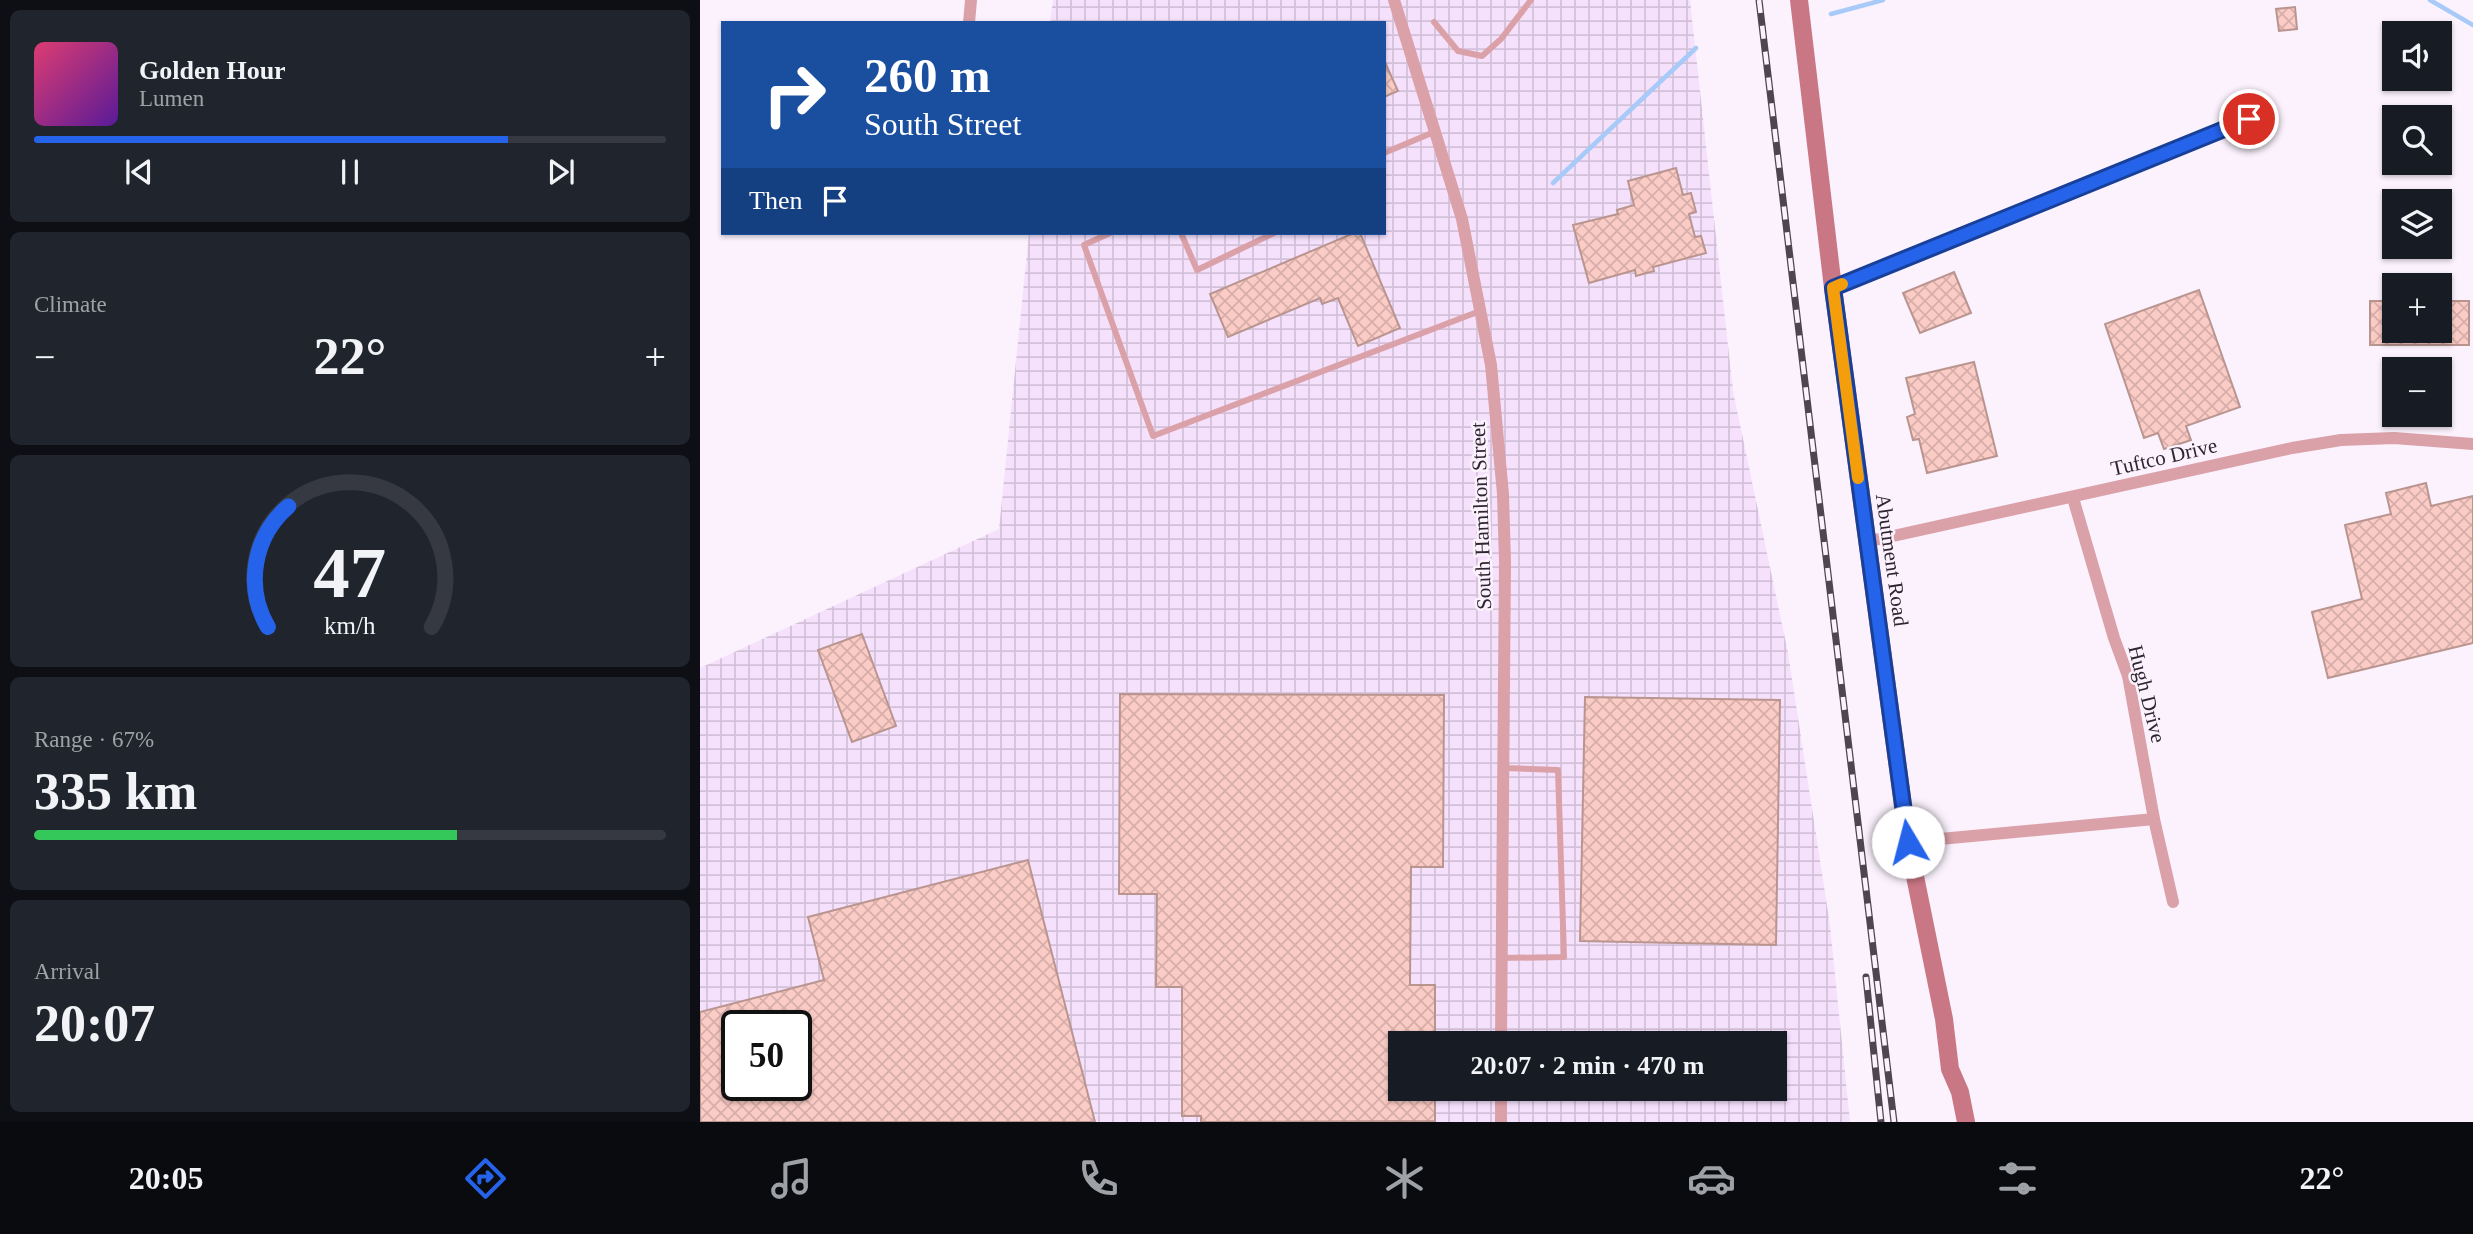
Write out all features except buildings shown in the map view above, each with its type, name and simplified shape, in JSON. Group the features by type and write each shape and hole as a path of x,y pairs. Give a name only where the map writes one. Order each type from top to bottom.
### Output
{"main road":[{"name":"Abutment Road","path":"1799,0 1833,288 1908,842 1944,1019 1950,1069 1960,1092 1966,1122"}],"street":[{"path":"969,21 971,0"},
{"name":"South Hamilton Street","path":"1394,0 1462,219 1491,365 1503,494 1501,1031"},
{"name":"Tuftco Drive","path":"1866,542 2292,448 2341,440 2394,438 2473,444"},
{"name":"Hugh Drive","path":"2073,498 2127,676 2173,902"},
{"path":"1908,842 2154,819"},
{"path":"1501,1101 1501,1122"}],"lane":[{"path":"1434,22 1458,51 1482,56 1501,39 1531,0"},
{"path":"1833,288 2249,119"},
{"path":"1386,152 1434,132"},
{"path":"1106,235 1084,245 1153,436 1480,311"},
{"path":"1182,235 1197,271 1270,235"},
{"path":"1502,958 1563,957 1559,770 1503,768"}],"shaded area":[{"path":"1053,0 1690,0 1733,391 1788,653 1830,925 1850,1122 700,1122 700,668 999,529 1029,235 1386,235 1386,21 1050,21"}],"waterway":[{"path":"1831,14 1883,0"},
{"path":"2430,0 2473,25"},
{"path":"1553,183 1696,48"}],"railway":[{"path":"1759,0 1894,1122"},
{"path":"1866,977 1881,1122"}],"slow traffic":[{"path":"1842,284 1833,288 1858,478"}],"route":[{"path":"1908,842 1833,288 2249,119"}]}
